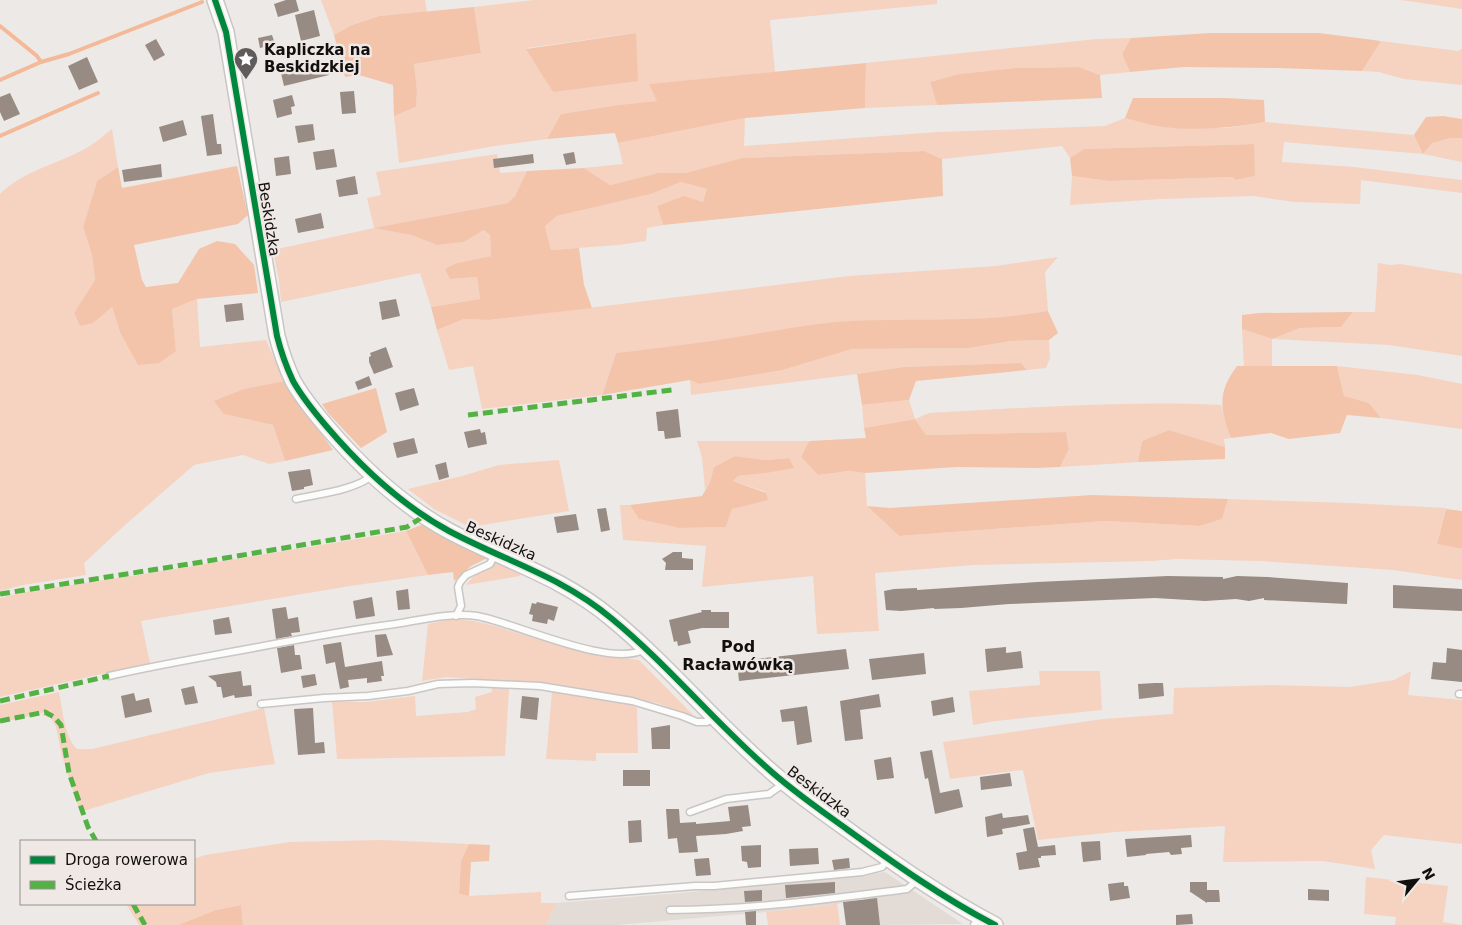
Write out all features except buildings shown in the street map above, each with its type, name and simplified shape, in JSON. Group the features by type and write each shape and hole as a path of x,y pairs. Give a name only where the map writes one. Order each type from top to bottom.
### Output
{"street":[{"name":"Beskidzka","path":"215,0 226,32 276,336 294,382 337,439 407,506 448,531 548,576 587,599 612,618 714,718 784,783 976,921 995,925"}],"lane":[{"path":"296,499 350,486 367,480 373,475"},
{"path":"456,616 461,606 458,587 460,582 466,575 490,564 496,553"},
{"path":"109,676 362,628 456,616 478,616 576,647 622,654 637,654 645,649"},
{"path":"261,704 368,696 408,691 438,684 473,683 540,686 623,700 697,722 707,722 714,718"},
{"path":"690,812 726,799 769,794 784,783"},
{"path":"569,896 714,886 862,872 882,867 888,858"},
{"path":"670,910 713,910 810,902 907,889 920,880"}],"shaded area":[{"path":"321,0 425,0 427,12 379,16 352,25 334,35"},
{"path":"534,0 937,0 937,4 770,20 775,72 650,84 658,101 561,114 547,139 399,163 394,116 416,107 417,90 414,64 481,53 474,7","holes":["635,33 553,92 527,48"]},
{"path":"1400,0 1462,0 1462,9 1408,1"},
{"path":"474,7 481,53 414,64 417,90 416,107 394,116 393,85 359,75 345,77 334,35 352,25 379,16"},
{"path":"636,33 638,81 553,92 526,49"},
{"path":"1210,33 1319,33 1381,41 1362,71 1184,67 1130,72 1122,54 1131,38"},
{"path":"1131,38 1122,54 1130,72 1100,75 1079,67 1015,68 959,74 930,82 937,105 865,108 866,63 1097,39"},
{"path":"1381,41 1458,51 1462,49 1462,85 1404,79 1379,72 1362,71"},
{"path":"866,63 865,108 745,118 618,143 615,133 547,139 561,114 657,101 649,84"},
{"path":"1079,67 1100,75 1102,98 937,105 930,82 959,74 1015,68"},
{"path":"1133,98 1264,100 1265,122 1201,129 1158,126 1125,118"},
{"path":"1443,116 1462,119 1462,138 1451,138 1432,143 1423,154 1414,135 1426,117"},
{"path":"745,118 744,146 938,132 1105,126 1125,118 1163,127 1227,128 1265,122 1414,135 1423,154 1284,142 1282,162 1354,167 1462,180 1462,193 1361,180 1360,204 1294,202 1254,196 1161,199 1070,205 1072,176 1109,181 1232,177 1236,180 1255,176 1253,144 1084,149 1070,158 1062,146 942,159 924,151 742,158 685,173 658,173 610,185 584,168 623,164 618,143"},
{"path":"112,129 118,167 97,181 83,227 92,255 95,280 74,313 80,326 93,322 112,307 120,332 176,351 172,309 197,299 200,347 266,340 284,381 244,389 224,414 273,425 285,461 269,464 243,455 194,465 84,563 86,575 23,585 0,591 0,194 29,174 87,148"},
{"path":"1451,138 1462,138 1462,162 1423,154 1432,143"},
{"path":"1254,144 1255,176 1236,180 1232,177 1109,181 1072,176 1070,158 1084,149"},
{"path":"924,151 942,159 943,196 663,225 657,206 684,196 703,202 707,189 681,182 651,194 557,216 545,226 551,250 579,248 584,285 592,308 489,320 464,319 437,330 431,307 480,299 477,277 450,279 445,269 457,263 491,256 490,236 484,230 464,242 437,245 411,235 374,228 508,203 515,196 527,171 584,168 610,185 658,173 685,173 742,158"},
{"path":"497,154 500,173 527,171 515,196 508,203 376,228 411,235 437,245 464,242 484,230 490,237 491,256 457,263 450,279 477,277 480,299 431,307 420,273 281,302 273,250 374,228 367,198 381,195 376,172"},
{"path":"237,166 248,215 238,224 134,245 142,280 146,287 178,283 199,249 217,241 235,244 254,265 258,293 197,299 172,309 176,351 159,363 138,365 120,332 112,307 93,323 80,326 74,313 95,280 92,255 83,227 97,181 118,167 122,188"},
{"path":"681,182 707,189 703,202 684,197 657,206 663,225 647,228 646,241 551,250 545,226 557,216 651,194"},
{"path":"1058,257 1045,272 1048,311 1016,317 942,321 852,321 665,348 616,353 602,395 482,409 473,366 449,370 437,330 464,319 489,320 849,276 996,266"},
{"path":"1378,263 1400,264 1462,274 1462,356 1389,345 1272,339 1300,328 1341,327 1353,312 1375,312"},
{"path":"1048,311 1058,333 1049,340 1011,341 969,348 852,349 783,370 699,384 690,380 602,395 616,353 838,322 975,319"},
{"path":"1353,312 1341,327 1300,328 1272,339 1242,329 1242,315 1259,313"},
{"path":"1242,329 1272,339 1272,366 1244,366"},
{"path":"1049,340 1050,358 1046,368 1027,370 1021,363 903,367 691,395 690,380 699,384 783,370 852,349 969,348 1011,341"},
{"path":"1021,363 1027,370 916,381 909,400 862,405 857,374 903,367"},
{"path":"1237,366 1337,366 1344,396 1369,403 1381,418 1347,415 1340,433 1289,439 1271,433 1231,438 1224,418 1222,401 1226,384"},
{"path":"1337,366 1418,375 1462,384 1462,429 1381,418 1369,403 1344,396"},
{"path":"284,381 333,450 285,461 273,425 224,414 214,401 244,389"},
{"path":"376,388 387,432 361,448 322,404"},
{"path":"909,400 915,419 864,428 862,405"},
{"path":"1148,403 1221,405 1231,438 1224,439 1225,447 1169,430 1142,441 1138,462 1060,467 1069,449 1066,432 926,435 915,419 929,413 1075,405"},
{"path":"915,419 926,435 1066,432 1069,449 1060,467 957,467 865,473 849,471 818,475 801,457 809,441 866,438 864,428"},
{"path":"1169,430 1225,447 1225,459 1138,462 1142,441"},
{"path":"697,441 809,441 801,457 818,475 849,471 865,473 867,506 899,536 1105,521 1200,526 1222,519 1228,499 1446,508 1437,544 1462,549 1462,580 1393,570 1259,561 1176,559 974,565 875,573 879,631 817,634 813,576 702,587 706,546 623,540 620,505 630,505 639,519 679,528 726,527 732,509 766,492 733,481 738,476 766,473 789,458 767,460 735,456 714,467 710,482 705,490 702,457"},
{"path":"735,456 767,460 789,458 794,468 738,476 733,481 766,493 768,500 732,509 726,527 679,528 639,519 630,505 702,496 710,482 714,467"},
{"path":"559,460 569,511 470,527 434,509 408,489 499,465"},
{"path":"1092,495 1228,499 1222,519 1200,526 1105,521 899,536 867,506 890,508"},
{"path":"1446,509 1462,511 1462,549 1437,544"},
{"path":"424,524 487,558 471,566 454,581 453,572 428,575 406,531"},
{"path":"406,531 428,575 141,621 150,663 0,697 0,598 19,593"},
{"path":"497,561 521,571 520,576 466,585 476,573 491,567"},
{"path":"452,619 474,621 495,626 584,652 639,660 695,717 657,703 576,688 446,677 422,681 428,624"},
{"path":"1039,671 1100,671 1102,710 973,725 969,691 1040,685"},
{"path":"1411,671 1408,695 1462,700 1462,844 1384,835 1371,850 1375,869 1323,861 1223,862 1225,826 1115,832 1038,840 1023,770 950,779 943,742 1103,719 1173,714 1174,688 1271,685 1350,687 1394,680"},
{"path":"492,687 509,689 505,756 337,759 332,702 366,702 415,696 416,716 468,712 476,709 475,697 492,692"},
{"path":"59,692 67,730 77,749 92,749 264,708 275,764 209,773 80,812 62,756 56,727 51,718 42,715 54,710 0,723 0,705"},
{"path":"552,692 632,705 637,708 638,753 596,753 596,761 546,759"},
{"path":"382,840 469,844 461,861 459,894 469,896 541,892 541,903 556,903 546,925 243,925 241,905 216,910 178,925 139,925 127,905 195,905 195,859 205,855 290,842"},
{"path":"469,844 490,845 489,861 471,862 469,896 459,894 461,861"},
{"path":"885,872 963,924 874,925 867,897 833,905 766,912 616,925 546,925 556,903 681,893"},
{"path":"1366,877 1448,886 1443,922 1462,925 1395,925 1396,917 1364,914"},
{"path":"837,902 840,925 768,925 766,912 832,905"},
{"path":"241,905 243,925 178,925 216,910"}],"waterway":[{"path":"41,62 69,54 202,2"},
{"path":"0,26 37,56 41,62 0,80"},
{"path":"0,136 98,93"}],"marked path":[{"path":"468,415 672,390"},
{"path":"0,594 407,527 424,516"},
{"path":"0,701 109,676"},
{"path":"0,721 45,712 54,717 61,725 69,773 88,827 95,840"},
{"path":"134,905 145,925"}],"cycle path":[{"path":"215,0 226,32 277,336 293,381 322,422 383,485 431,521 470,542 553,580 592,603 631,635 745,748 785,783 901,868 957,904 995,925"}],"place":[{"name":"Kapliczka na Beskidzkiej","path":"246,80"}],"district":[{"name":"Pod Racławówką","path":"738,655"}]}
